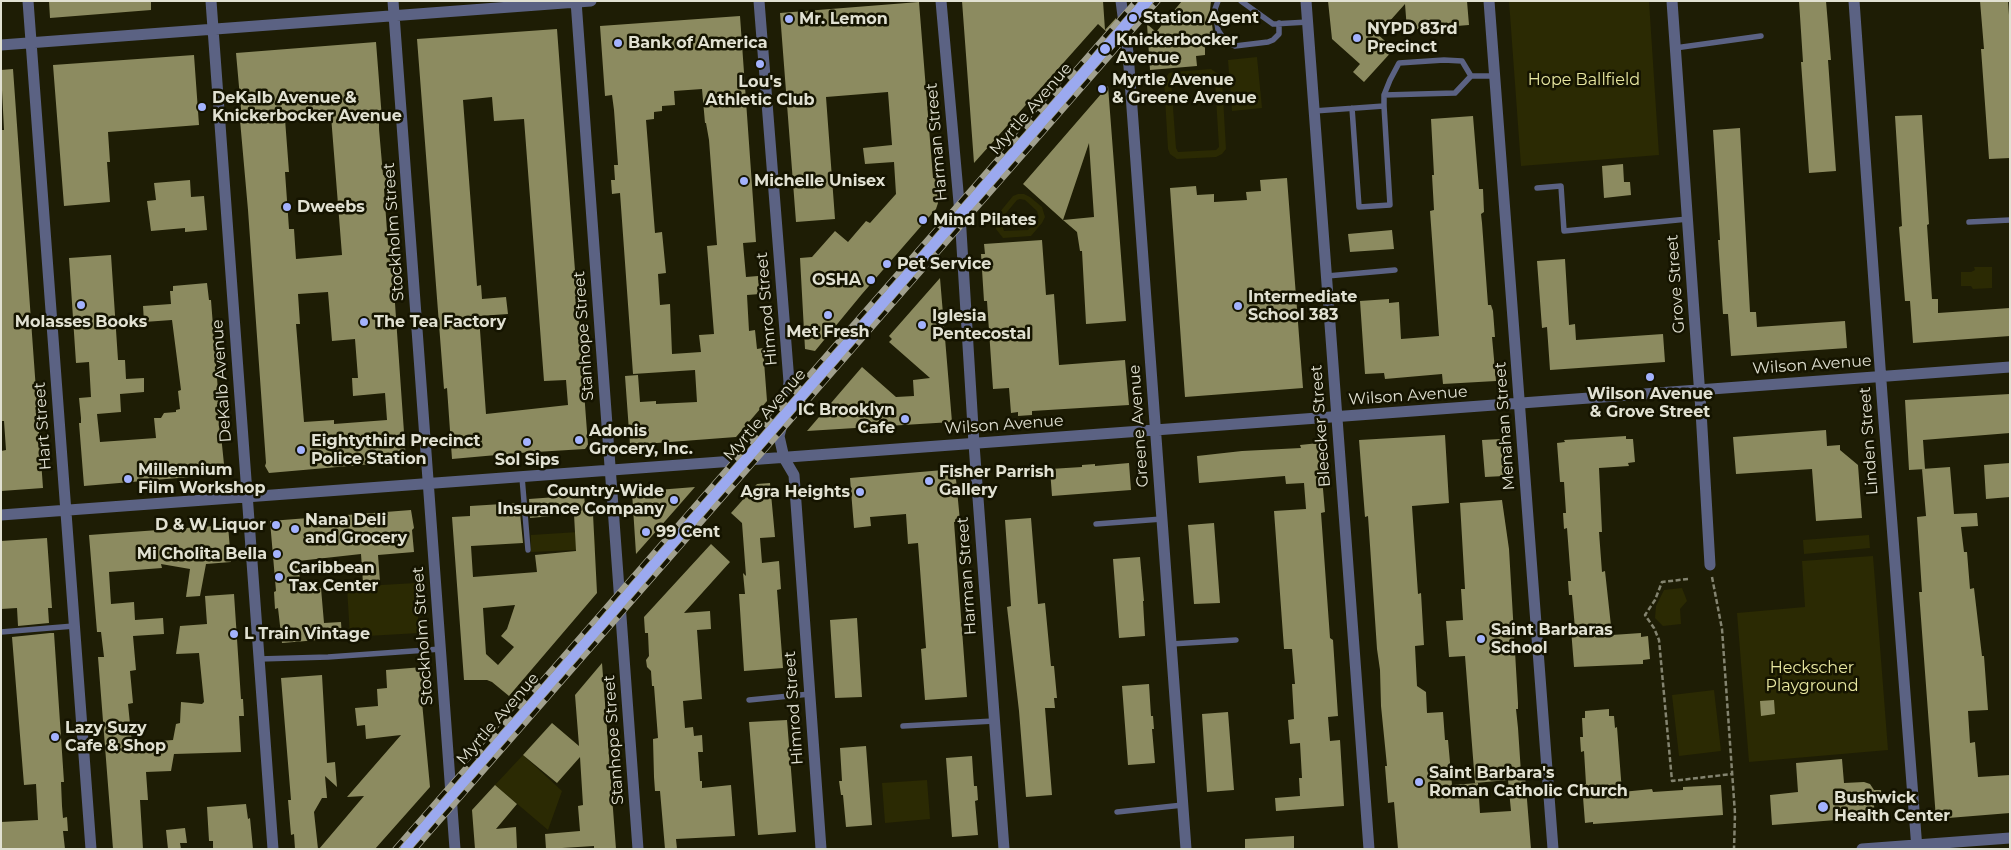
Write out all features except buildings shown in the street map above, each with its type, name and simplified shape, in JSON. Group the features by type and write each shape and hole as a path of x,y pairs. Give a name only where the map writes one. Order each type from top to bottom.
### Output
{"main road":[{"name":"Myrtle Avenue","path":"406,849 1147,1"}],"street":[{"name":"Hart Street","path":"28,1 92,849"},
{"name":"DeKalb Avenue","path":"210,1 273,849"},
{"name":"Stockholm Street","path":"393,1 455,849"},
{"path":"1,45 591,1"},
{"name":"Himrod Street","path":"758,1 789,382 779,436 784,458 794,475 821,849"},
{"name":"Harman Street","path":"941,1 960,214 974,444 1004,849"},
{"name":"Greene Avenue","path":"1121,1 1129,61 1186,849"},
{"name":"Bleecker Street","path":"1306,1 1369,849"},
{"name":"Menahan Street","path":"1489,1 1553,849"},
{"name":"Grove Street","path":"1672,1 1700,390 1710,565"},
{"name":"Linden Street","path":"1854,1 1880,377 1917,847"},
{"name":"Stanhope Street","path":"576,2 638,849"},
{"name":"Wilson Avenue","path":"1,515 428,483 746,462 2010,367"},
{"path":"1862,849 1917,847 2010,838"}],"lane":[{"path":"1218,1 1215,9 1218,30 1226,42 1235,46 1273,40 1279,34 1279,24"},
{"path":"1241,1 1273,24 1308,22"},
{"path":"1675,48 1761,36"},
{"path":"1352,108 1359,207 1390,205 1384,95 1399,63 1444,60 1462,61 1471,76"},
{"path":"1384,95 1455,93 1471,76 1495,76"},
{"path":"1314,111 1384,106"},
{"path":"1537,188 1561,186 1564,230 1688,219"},
{"path":"1970,222 2010,220"},
{"path":"1326,276 1395,270"},
{"path":"522,477 528,550"},
{"path":"1096,524 1162,520"},
{"path":"1,632 74,626"},
{"path":"1171,644 1236,640"},
{"path":"259,659 328,657 441,649"},
{"path":"749,700 810,694"},
{"path":"903,726 994,721"},
{"path":"1116,812 1183,805"}],"path":[{"path":"1710,565 1722,629 1735,814 1734,849"},
{"path":"1688,578 1662,582 1655,600 1645,615 1654,628 1659,640 1672,781 1732,774"}],"green space":[{"name":"Hope Ballfield","path":"1509,1 1649,1 1659,155 1521,166"},
{"path":"1257,57 1262,108 1232,111 1228,60"},
{"path":"1211,69 1220,75 1222,80 1226,149 1222,154 1216,157 1177,159 1170,154 1168,149 1164,80 1169,73","holes":["1210,76 1215,81 1219,147 1216,150 1178,152 1176,148 1171,81"]},
{"path":"1024,194 1042,207 1045,217 1031,236 1003,238 996,229 995,218 1013,196","holes":["1017,200 1025,200 1037,211 1039,218 1028,230 1004,231 1001,223 1002,218"]},
{"path":"1974,267 1992,267 1992,288 1973,289 1971,286 1961,286 1961,272 1971,272 1975,270"},
{"path":"594,531 595,549 531,552 531,535"},
{"path":"1869,535 1870,548 1804,554 1803,540"},
{"name":"Heckscher Playground","path":"1873,556 1888,750 1749,762 1737,613 1805,607 1802,561"},
{"path":"416,583 419,633 350,637 347,587"},
{"path":"1682,588 1687,601 1680,609 1681,624 1663,626 1655,618 1656,606 1664,590"},
{"path":"1714,690 1721,751 1679,756 1672,695"},
{"path":"523,755 562,791 548,830 495,785"},
{"path":"927,780 930,819 885,823 882,783"}],"railway":[{"path":"395,849 1136,1"},
{"path":"415,849 1158,1"}],"place":[{"name":"Station Agent","path":"1133,18"},
{"name":"Mr. Lemon","path":"789,19"},
{"name":"NYPD 83rd Precinct","path":"1357,38"},
{"name":"Bank of America","path":"618,43"},
{"name":"Knickerbocker Avenue","path":"1105,49"},
{"name":"Lou's Athletic Club","path":"760,64"},
{"name":"Myrtle Avenue & Greene Avenue","path":"1102,89"},
{"name":"DeKalb Avenue & Knickerbocker Avenue","path":"202,107"},
{"name":"Michelle Unisex","path":"744,181"},
{"name":"Dweebs","path":"287,207"},
{"name":"Mind Pilates","path":"923,220"},
{"name":"Pet Service","path":"887,264"},
{"name":"OSHA","path":"871,280"},
{"name":"Molasses Books","path":"81,305"},
{"name":"Intermediate School 383","path":"1238,306"},
{"name":"Met Fresh","path":"828,315"},
{"name":"The Tea Factory","path":"364,322"},
{"name":"Iglesia Pentecostal","path":"922,325"},
{"name":"Wilson Avenue & Grove Street","path":"1650,377"},
{"name":"IC Brooklyn Cafe","path":"905,419"},
{"name":"Adonis Grocery, Inc.","path":"579,440"},
{"name":"Sol Sips","path":"527,442"},
{"name":"Eightythird Precinct Police Station","path":"301,450"},
{"name":"Millennium Film Workshop","path":"128,479"},
{"name":"Fisher Parrish Gallery","path":"929,481"},
{"name":"Agra Heights","path":"860,492"},
{"name":"Country-Wide Insurance Company","path":"674,500"},
{"name":"D & W Liquor","path":"276,525"},
{"name":"Nana Deli and Grocery","path":"295,529"},
{"name":"99 Cent","path":"646,532"},
{"name":"Mi Cholita Bella","path":"277,554"},
{"name":"Caribbean Tax Center","path":"279,577"},
{"name":"L Train Vintage","path":"234,634"},
{"name":"Saint Barbaras School","path":"1481,639"},
{"name":"Lazy Suzy Cafe & Shop","path":"55,737"},
{"name":"Saint Barbara's Roman Catholic Church","path":"1419,782"},
{"name":"Bushwick Health Center","path":"1823,807"}]}
